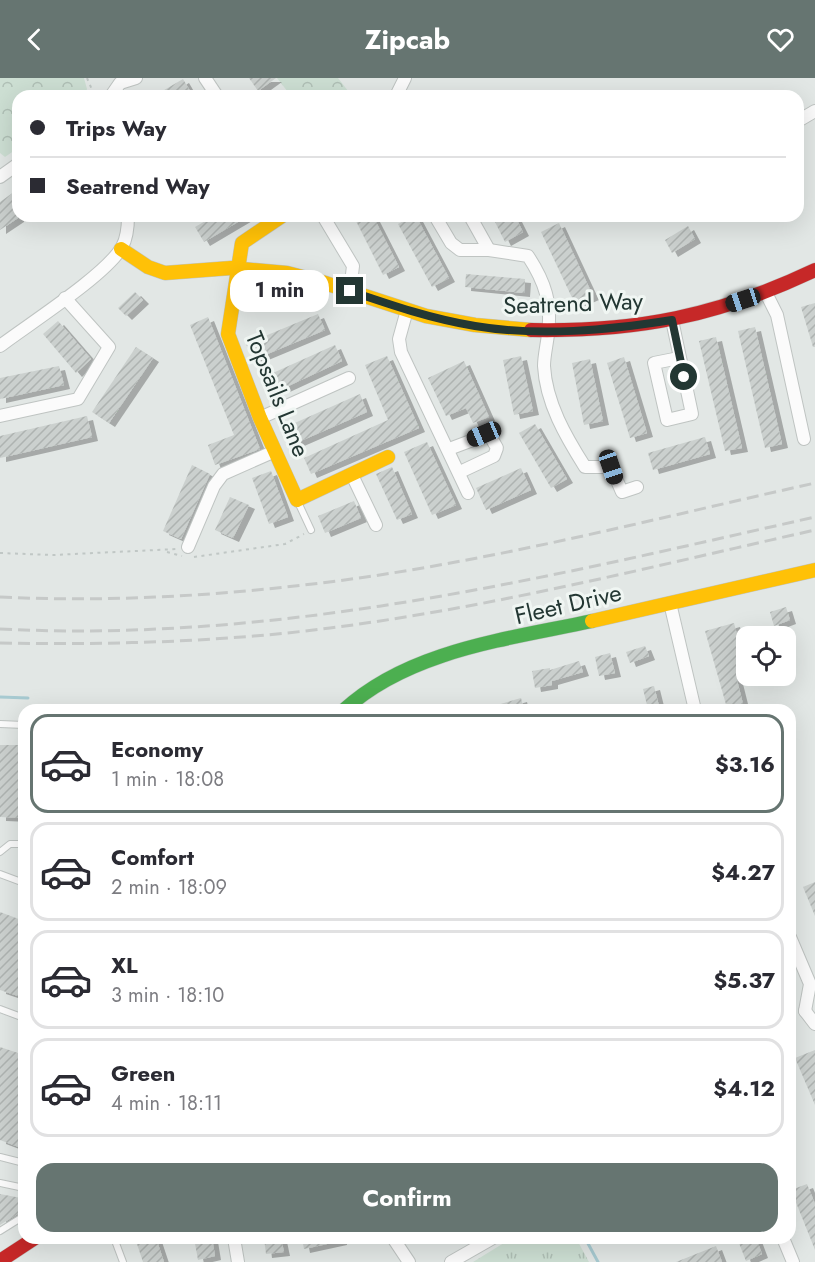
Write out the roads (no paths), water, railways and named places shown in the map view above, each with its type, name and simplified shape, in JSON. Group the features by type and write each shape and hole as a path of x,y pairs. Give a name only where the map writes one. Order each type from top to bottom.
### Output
{"street":[{"path":"115,90 120,83 136,78"},
{"path":"0,346 103,269 121,249 127,235 128,222"},
{"name":"Topsails Lane","path":"273,222 242,243 240,268 228,334 260,418 297,500"},
{"path":"327,222 353,266 350,291"},
{"path":"439,222 451,243 460,250 489,250 528,256 548,290 549,331 544,364 547,388 570,444 585,467 611,467 622,492 637,487"},
{"path":"473,222 489,250"},
{"name":"Seatrend Way","path":"121,249 153,269 166,273 193,269 240,268 290,273 320,280 407,310 476,326 549,331 615,329 672,320 766,293 815,270"},
{"path":"766,293 777,315 804,439"},
{"path":"0,416 78,399 109,347 64,298"},
{"path":"407,310 399,339 401,352 468,493"},
{"path":"672,320 692,414 667,420 654,363 679,358"},
{"path":"260,418 349,378"},
{"path":"448,449 489,434 497,448 494,456 460,472"},
{"path":"188,547 214,486 223,474 275,451"},
{"path":"297,500 388,457"},
{"path":"352,475 376,525"},
{"name":"Fleet Drive","path":"351,704 366,690 425,663 470,650 815,570"},
{"path":"670,603 694,704"},
{"path":"796,951 810,984 810,1009 815,1024"},
{"path":"0,1262 26,1244"},
{"path":"235,1244 238,1262"},
{"path":"397,1244 409,1262"},
{"path":"451,1262 482,1244"},
{"path":"786,1244 793,1262"}],"lane":[{"path":"297,500 311,530"},
{"path":"0,724 18,725"},
{"path":"0,852 10,844 18,844"},
{"path":"0,874 18,881"},
{"path":"0,1009 18,1016"},
{"path":"0,1157 18,1162"},
{"path":"0,1183 18,1187"},
{"path":"0,1231 18,1220"},
{"path":"116,1244 123,1262"}],"waterway":[{"path":"0,697 28,698"},
{"path":"588,1244 598,1262"}],"railway":[{"path":"0,597 92,599 184,596 366,577 479,558 815,483"},
{"path":"0,629 105,631 208,626 310,616 512,583 815,517"},
{"path":"0,643 165,642 248,637 330,628 513,597 815,530"}]}
